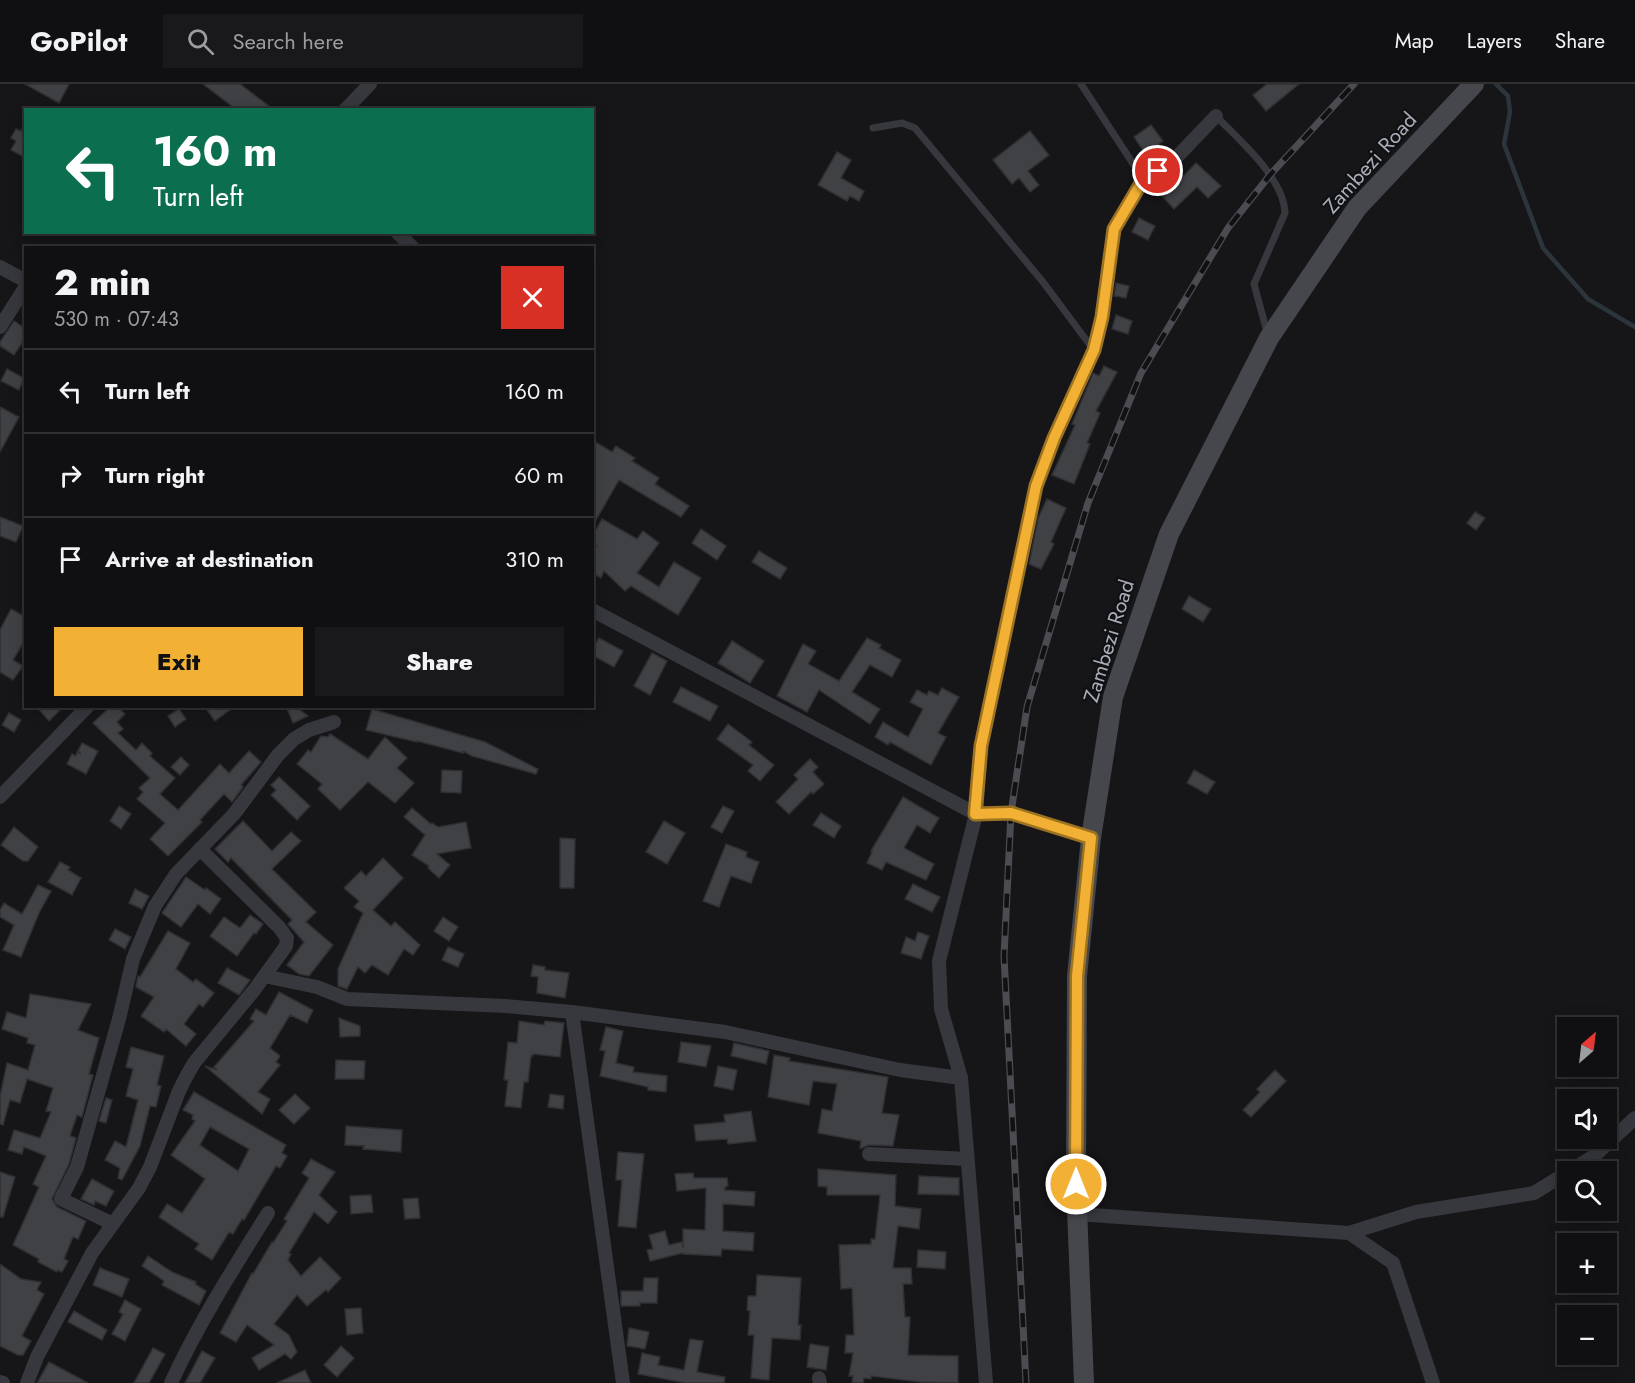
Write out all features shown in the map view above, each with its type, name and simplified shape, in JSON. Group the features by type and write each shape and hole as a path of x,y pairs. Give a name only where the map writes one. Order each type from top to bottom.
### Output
{"main road":[{"name":"Zambezi Road","path":"1084,1383 1077,1214 1077,976 1091,838 1113,697 1169,534 1269,338 1357,208 1474,84"}],"street":[{"path":"346,108 361,87"},
{"path":"986,1383 961,1078 941,1009 939,961 975,814 981,746 1036,486 1054,438 1094,350 1102,317 1114,229 1143,180 1172,162 1216,116"},
{"path":"399,234 410,246"},
{"path":"0,267 24,280"},
{"path":"0,327 24,289"},
{"path":"594,611 975,814 1011,813 1091,838"},
{"path":"0,797 86,708"},
{"path":"113,1224 61,1199 77,1167 119,1019 132,959 147,924 164,891 176,874 234,814 267,768 294,739 309,730 334,722"},
{"path":"27,1383 37,1358 92,1253 139,1188 150,1167 179,1091 194,1063 282,953 287,938 279,927 200,849"},
{"path":"264,976 317,987 347,999 505,1006 572,1012 725,1032 900,1070 961,1078"},
{"path":"572,1012 623,1383"},
{"path":"1586,1161 1635,1118"},
{"path":"869,1154 967,1159"},
{"path":"1077,1214 1349,1233 1416,1212 1534,1193 1557,1179"},
{"path":"171,1383 185,1352 211,1306 268,1213"},
{"path":"1349,1233 1393,1263 1433,1383"}],"lane":[{"path":"1082,84 1143,180"},
{"path":"1216,116 1270,175 1284,203 1285,213 1254,284 1269,338"},
{"path":"873,128 902,123 915,128 1043,282 1094,350"}],"building":[{"path":"25,84 69,84 59,103"},
{"path":"203,84 240,84 271,108 234,108"},
{"path":"1267,84 1299,84 1266,111 1253,95"},
{"path":"1151,125 1163,141 1159,144 1164,151 1150,161 1134,137"},
{"path":"24,126 24,157 11,150 16,141 11,138 16,129 21,131"},
{"path":"1030,131 1049,155 1028,171 1039,185 1030,192 1019,178 1012,184 993,160"},
{"path":"837,152 851,160 841,178 864,191 859,201 850,196 847,201 818,185"},
{"path":"1196,163 1221,186 1208,198 1197,187 1174,209 1163,197"},
{"path":"1139,218 1155,226 1148,240 1132,232"},
{"path":"1116,283 1129,286 1126,298 1114,296"},
{"path":"1116,315 1132,321 1128,334 1112,329"},
{"path":"14,321 24,328 24,340 14,355 0,346 0,342"},
{"path":"1104,366 1117,372 1096,411 1100,413 1087,443 1090,444 1074,484 1052,475 1075,425 1072,424 1093,373 1099,376"},
{"path":"7,369 24,378 19,390 1,381"},
{"path":"0,407 19,417 0,452"},
{"path":"594,441 612,452 616,446 635,458 632,461 659,478 655,484 689,506 681,517 619,480 594,524"},
{"path":"1047,499 1066,508 1051,542 1054,544 1041,569 1029,564 1038,518"},
{"path":"1475,512 1485,518 1476,530 1467,523"},
{"path":"0,517 23,526 16,542 0,536"},
{"path":"602,519 637,539 643,531 659,543 637,573 659,587 674,562 701,578 678,615 631,586 625,591 604,571 601,578 594,574 594,550 597,546 594,544 594,533"},
{"path":"701,529 726,546 717,560 692,543"},
{"path":"759,551 787,568 780,579 752,562"},
{"path":"1189,596 1211,609 1203,622 1182,609"},
{"path":"11,609 24,616 24,641 13,660 23,666 13,680 0,672 0,630"},
{"path":"599,638 623,651 614,667 594,656 594,646"},
{"path":"867,638 881,645 879,648 901,660 892,677 870,665 852,692 880,709 870,724 819,690 807,712 777,696 803,644 816,651 808,664 839,681"},
{"path":"732,641 764,661 750,683 718,663"},
{"path":"652,653 667,661 650,695 634,686"},
{"path":"681,687 718,706 710,721 673,702"},
{"path":"942,688 959,697 938,733 946,737 931,765 890,742 888,745 875,737 883,722 908,737 923,709 910,702 917,690 927,695 929,691 938,695"},
{"path":"38,708 62,708 49,721"},
{"path":"109,708 119,708 125,714 117,722 123,729 118,733 136,750 142,743 152,753 150,756 175,778 160,794 178,810 220,764 229,773 249,751 261,762 241,785 243,787 232,802 224,794 200,820 202,822 168,856 150,839 165,823 137,799 143,792 139,788 150,778 93,723"},
{"path":"205,708 232,708 215,721"},
{"path":"287,708 298,708 308,716 293,723"},
{"path":"179,709 186,719 175,727 168,716"},
{"path":"372,709 485,742 538,769 536,774 472,756 463,751 463,753 366,730"},
{"path":"9,713 21,720 14,732 2,725"},
{"path":"728,724 752,742 749,745 774,765 760,781 748,771 753,765 717,739"},
{"path":"330,734 368,759 385,737 407,758 397,768 414,783 395,803 368,782 340,810 318,789 322,784 297,764 308,750 311,752 321,736 328,737"},
{"path":"82,743 98,751 86,774 67,764 72,754 76,756 77,752 81,754 78,751"},
{"path":"181,757 189,765 180,775 171,767"},
{"path":"810,759 818,767 813,772 824,784 813,794 811,792 789,814 776,802 798,779 794,775"},
{"path":"442,770 462,771 461,793 441,792"},
{"path":"1194,770 1215,782 1207,794 1187,783"},
{"path":"279,777 310,806 297,820 271,795 276,790 271,785"},
{"path":"903,797 939,818 930,833 917,825 904,848 934,864 926,880 886,862 882,870 867,863 871,851"},
{"path":"119,806 131,814 121,829 110,821"},
{"path":"723,806 734,811 722,833 711,827"},
{"path":"412,808 438,827 466,822 471,848 437,854 450,865 439,878 428,868 429,866 412,855 425,835 404,817"},
{"path":"821,813 841,826 834,838 813,825"},
{"path":"243,821 272,851 291,832 301,841 272,869 316,912 306,922 333,945 309,976 299,974 287,965 304,942 288,924 292,920 231,858 228,862 215,849"},
{"path":"664,821 685,833 667,864 646,852"},
{"path":"14,827 38,847 28,861 23,861 1,845"},
{"path":"560,838 575,839 574,888 560,888"},
{"path":"726,844 747,852 746,857 759,862 751,883 731,876 719,907 703,901"},
{"path":"383,858 403,878 373,910 391,926 395,922 420,945 413,955 404,949 388,975 372,965 365,973 358,967 347,989 338,986 338,969 363,913 354,907 359,901 344,888 361,871 366,876"},
{"path":"60,862 70,867 68,870 81,878 72,895 48,882"},
{"path":"186,877 221,899 210,914 198,904 181,927 162,913"},
{"path":"913,884 940,897 932,912 905,899"},
{"path":"38,885 51,891 39,913 21,957 3,950 14,925 0,917 0,910 4,903 22,914"},
{"path":"135,889 149,896 142,909 129,903"},
{"path":"250,915 263,924 237,956 210,936 224,917 240,928"},
{"path":"443,917 458,927 449,941 434,931"},
{"path":"115,929 131,937 125,949 109,940"},
{"path":"168,931 190,943 176,969 193,982 196,979 214,993 203,1007 199,1004 184,1024 196,1034 186,1046 166,1029 164,1032 141,1016 154,997 136,987 138,976 140,977"},
{"path":"918,932 929,936 921,959 901,953 906,937 915,941"},
{"path":"448,947 464,954 458,967 442,960"},
{"path":"533,965 545,967 545,970 569,973 565,998 537,993 538,977 531,976"},
{"path":"227,968 250,980 239,995 218,983"},
{"path":"279,992 313,1010 307,1023 290,1015 270,1048 280,1056 276,1062 280,1065 258,1092 270,1099 262,1114 205,1066 217,1070 214,1067 254,1021 250,1019 256,1009 266,1015"},
{"path":"30,994 91,1004 78,1030 99,1038 89,1074 93,1075 82,1117 77,1115 70,1136 76,1138 69,1164 52,1199 57,1207 86,1221 78,1239 73,1237 64,1259 68,1261 62,1272 58,1270 57,1272 38,1262 39,1259 13,1245 39,1187 33,1184 46,1156 24,1147 22,1154 8,1150 14,1130 40,1138 51,1112 46,1111 53,1088 27,1079 20,1103 10,1100 3,1125 0,1124 0,1096 7,1063 28,1070 35,1045 27,1043 28,1038 2,1029 7,1012 26,1018"},
{"path":"339,1018 360,1026 360,1036 340,1037"},
{"path":"519,1021 544,1025 545,1021 564,1023 560,1057 533,1054 531,1056 528,1082 524,1082 521,1108 505,1106 508,1080 504,1080 508,1042 517,1043"},
{"path":"606,1027 623,1031 616,1063 634,1067 633,1072 667,1076 666,1092 648,1090 648,1087 600,1076 605,1051 600,1050"},
{"path":"681,1042 711,1046 706,1067 678,1062"},
{"path":"734,1043 769,1051 766,1064 731,1056"},
{"path":"131,1047 164,1056 157,1085 161,1086 156,1107 150,1106 140,1146 122,1180 118,1178 120,1168 105,1160 115,1141 126,1147 138,1100 126,1096 133,1069 126,1067"},
{"path":"774,1055 790,1058 789,1061 888,1077 882,1113 899,1115 893,1146 869,1145 860,1148 861,1141 818,1133 822,1109 832,1111 837,1084 813,1081 809,1105 768,1097"},
{"path":"336,1060 365,1061 364,1079 335,1079"},
{"path":"718,1066 737,1070 733,1090 714,1086"},
{"path":"1275,1070 1286,1081 1251,1117 1243,1110 1260,1092 1257,1089"},
{"path":"194,1092 286,1145 282,1153 287,1156 280,1168 276,1166 244,1220 242,1219 233,1234 229,1232 212,1260 195,1249 199,1244 159,1217 167,1204 182,1213 205,1179 171,1155 195,1121 192,1119 193,1115 183,1110","holes":["210,1127 249,1149 238,1171 200,1145"]},
{"path":"295,1094 310,1108 294,1124 279,1110"},
{"path":"550,1094 564,1096 563,1109 548,1107"},
{"path":"106,1098 112,1100 106,1123 99,1121"},
{"path":"751,1111 756,1141 728,1144 727,1139 696,1141 694,1125 725,1122 724,1115"},
{"path":"346,1126 402,1130 401,1152 345,1145"},
{"path":"618,1152 644,1154 636,1228 618,1226 622,1180 616,1180"},
{"path":"311,1159 335,1172 319,1195 337,1212 328,1224 314,1212 289,1253 291,1254 288,1260 301,1276 320,1257 341,1278 328,1292 326,1290 307,1306 297,1295 274,1324 289,1335 297,1352 291,1359 285,1354 259,1370 252,1358 274,1345 247,1325 236,1342 220,1333 252,1273 287,1221 284,1219 309,1178 302,1173"},
{"path":"818,1169 896,1175 895,1206 921,1209 919,1229 898,1226 893,1268 911,1268 912,1284 903,1284 905,1317 910,1317 908,1355 958,1356 958,1383 920,1382 871,1376 871,1379 864,1378 863,1383 852,1383 853,1376 849,1376 853,1353 845,1353 846,1335 854,1335 852,1288 841,1289 839,1245 871,1244 871,1239 875,1239 880,1195 827,1195 827,1187 818,1186"},
{"path":"0,1172 15,1177 3,1217 0,1217"},
{"path":"693,1173 694,1178 727,1178 728,1186 725,1190 755,1192 754,1206 723,1204 723,1231 754,1233 753,1251 722,1249 721,1256 683,1253 650,1261 647,1250 653,1249 649,1235 665,1231 669,1245 682,1242 683,1248 683,1229 705,1230 706,1188 677,1191 675,1174"},
{"path":"919,1176 959,1178 959,1195 918,1194"},
{"path":"92,1179 114,1191 106,1206 95,1201 94,1205 81,1199"},
{"path":"371,1195 373,1212 351,1214 350,1196"},
{"path":"418,1198 420,1218 405,1219 403,1199"},
{"path":"918,1250 946,1252 945,1269 917,1267"},
{"path":"148,1256 172,1272 196,1282 195,1284 206,1291 199,1305 162,1285 164,1281 142,1266"},
{"path":"0,1264 21,1279 41,1282 37,1290 44,1294 22,1336 31,1341 23,1355 18,1355 0,1346"},
{"path":"100,1268 129,1279 122,1297 93,1285"},
{"path":"757,1275 801,1278 798,1325 801,1325 800,1340 772,1338 769,1380 751,1378 754,1335 748,1335 750,1311 747,1310 748,1296 756,1296"},
{"path":"644,1278 658,1278 657,1303 621,1306 621,1291 643,1291"},
{"path":"125,1300 141,1309 125,1341 112,1334 123,1314 119,1312"},
{"path":"361,1308 363,1333 347,1335 345,1309"},
{"path":"74,1311 107,1330 102,1340 68,1322"},
{"path":"629,1328 649,1332 645,1349 627,1346"},
{"path":"690,1339 703,1341 697,1372 725,1377 724,1383 686,1383 638,1374 642,1353 660,1357 658,1365 684,1370"},
{"path":"810,1344 829,1347 826,1370 807,1367"},
{"path":"341,1346 354,1358 337,1377 324,1365"},
{"path":"153,1348 165,1354 149,1383 134,1383"},
{"path":"202,1351 215,1358 200,1383 185,1383"},
{"path":"49,1362 88,1383 37,1383"},
{"path":"305,1370 311,1383 277,1383"}],"waterway":[{"path":"1496,84 1508,96 1510,112 1504,144 1543,248 1588,299 1635,327"}],"railway":[{"path":"1026,1383 1004,956 1011,813 1027,707 1088,503 1141,373 1228,228 1270,175 1354,84"}],"route":[{"path":"1076,1184 1077,976 1091,838 1011,813 975,814 981,746 1036,486 1054,438 1094,350 1102,317 1114,229 1143,180 1158,171"}]}
